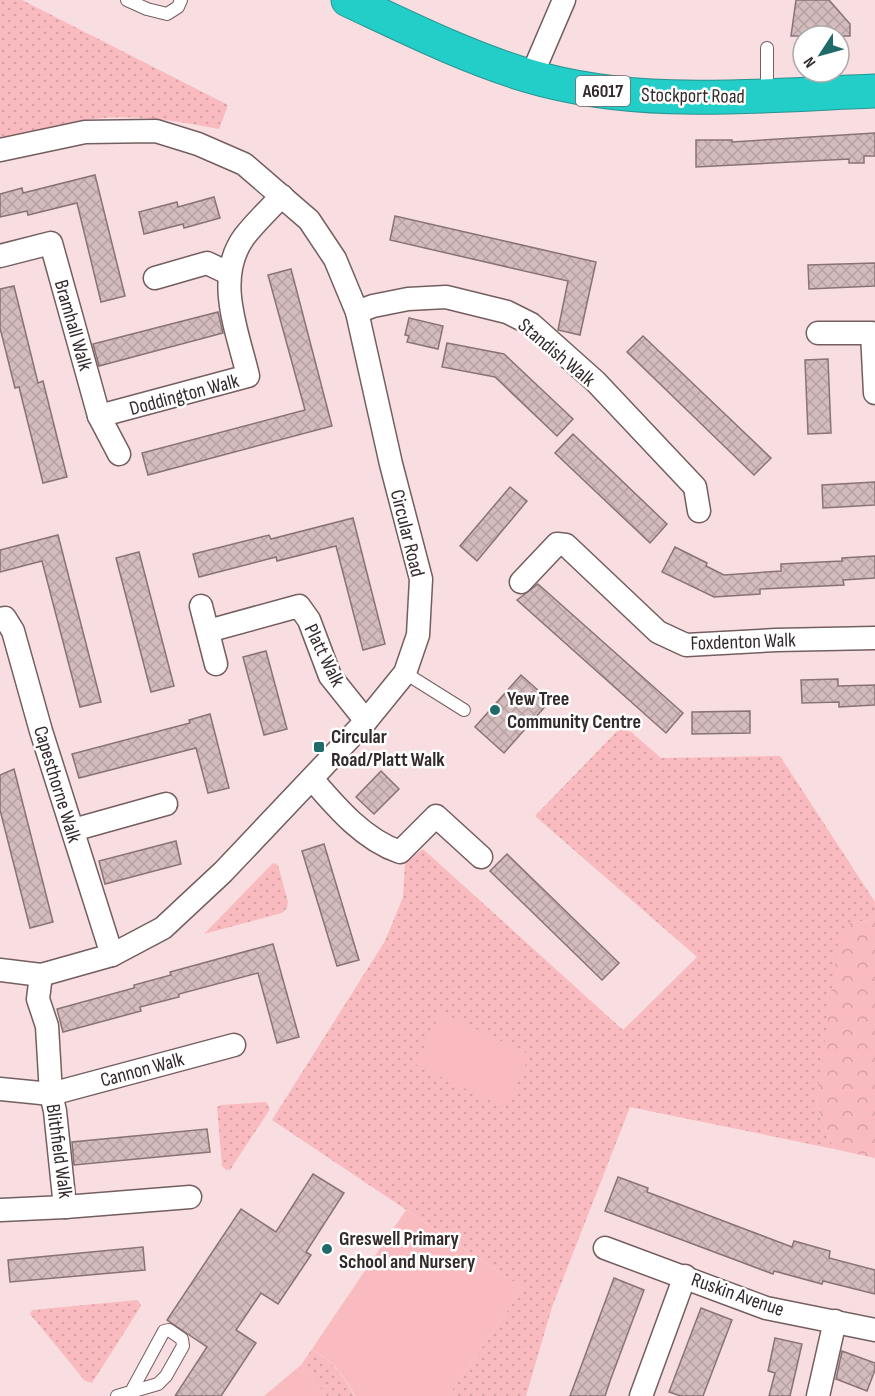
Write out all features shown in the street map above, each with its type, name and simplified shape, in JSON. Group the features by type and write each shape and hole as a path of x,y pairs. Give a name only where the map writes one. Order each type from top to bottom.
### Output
{"highway":[{"name":"Stockport Road","path":"348,0 432,40 485,61 531,77 598,90 651,97 875,92"}],"street":[{"path":"531,77 564,0"},
{"name":"Circular Road","path":"0,150 85,132 156,131 198,144 244,164 309,220 335,259 357,312 391,464 421,579 418,634 405,673 366,721 312,779 223,872 163,928 112,955 41,975 0,970"},
{"name":"Doddington Walk","path":"99,416 248,376 228,292 228,273 243,239 282,196"},
{"name":"Bramhall Walk","path":"0,256 51,243 99,416 119,454"},
{"path":"155,278 207,263 228,273"},
{"name":"Standish Walk","path":"357,312 408,299 446,297 507,312 531,324 596,382 695,487 699,511"},
{"path":"818,333 872,333 875,393"},
{"name":"Foxdenton Walk","path":"521,582 557,544 566,545 658,632 686,645 875,638"},
{"path":"201,606 216,664"},
{"name":"Platt Walk","path":"208,631 299,606 309,620 330,676 366,721"},
{"name":"Capesthorne Walk","path":"0,619 5,618 13,631 41,731 112,955"},
{"path":"312,779 365,833 386,847 400,852 436,816 481,857"},
{"path":"73,830 166,804"},
{"name":"Blithfield Walk","path":"41,975 38,999 47,1026 51,1094 56,1111 65,1207 190,1197"},
{"name":"Cannon Walk","path":"51,1094 234,1045"},
{"path":"0,1089 51,1094"},
{"path":"1,1210 65,1207"},
{"name":"Ruskin Avenue","path":"605,1248 766,1308 875,1330"},
{"path":"641,1396 685,1276"},
{"path":"818,1396 835,1322"}],"lane":[{"path":"127,0 147,9 167,14 178,7 181,0"},
{"path":"766,48 767,95"},
{"path":"405,673 464,710"},
{"path":"117,1396 158,1384 166,1376 183,1346 182,1339 169,1330 161,1334 132,1390"}],"green space":[{"path":"0,0 22,0 228,105 219,129 146,118 109,117 64,124 6,139 0,137"},
{"path":"623,725 661,758 780,756 875,902 875,919 846,924 816,1105 834,1149 630,1107 552,1307 526,1396 448,1396 523,1288 272,1120 385,941 403,897 405,863 423,849 623,1030 697,957 535,816"},
{"path":"273,863 278,865 288,902 287,908 282,913 204,934"},
{"path":"875,919 875,1158 834,1149 816,1105 838,943 846,924"},
{"path":"441,1012 530,1055 505,1108 416,1065"},
{"path":"266,1102 270,1109 230,1170 226,1170 222,1166 217,1107"},
{"path":"406,1210 523,1288 448,1396 355,1396 337,1369 312,1349"},
{"path":"138,1300 141,1306 92,1383 85,1381 30,1314 32,1310"},
{"path":"312,1349 337,1369 354,1396 327,1396 301,1365"},
{"path":"301,1365 327,1396 264,1396"}],"building":[{"path":"796,0 829,0 850,24 793,24"},
{"path":"875,133 875,156 864,156 864,163 849,163 849,159 696,167 696,140 732,140 732,142"},
{"path":"95,175 125,296 101,302 77,203 28,215 27,211 0,217 0,194 22,188 23,193"},
{"path":"214,197 220,218 184,228 183,224 144,234 139,212 177,202 178,207"},
{"path":"395,216 596,262 580,335 558,330 568,281 390,240"},
{"path":"875,263 875,286 809,289 808,265"},
{"path":"291,269 332,426 148,475 142,453 305,410 268,275"},
{"path":"14,286 38,383 43,381 67,477 43,483 19,387 15,388 0,328 0,289"},
{"path":"218,312 223,333 99,366 93,344"},
{"path":"409,318 443,326 438,349 407,342 409,336 405,335"},
{"path":"643,336 771,458 754,475 627,352"},
{"path":"447,343 504,354 573,419 557,436 495,377 442,367"},
{"path":"828,359 831,433 808,434 805,360"},
{"path":"573,434 667,524 650,543 555,453"},
{"path":"875,482 875,505 823,508 822,485"},
{"path":"510,487 527,501 477,561 460,546"},
{"path":"353,518 385,644 363,650 336,546 277,561 276,557 199,577 193,554 269,535 271,539"},
{"path":"58,535 101,702 80,707 42,561 0,572 0,550"},
{"path":"675,547 707,563 706,566 724,575 781,571 781,564 842,561 842,558 875,556 875,578 843,580 844,585 760,589 760,594 714,597 662,572"},
{"path":"139,552 174,686 151,692 116,558"},
{"path":"538,584 683,713 666,733 517,600"},
{"path":"266,651 287,729 264,735 243,657"},
{"path":"521,675 550,701 504,753 475,727"},
{"path":"838,679 838,686 875,685 875,705 839,707 839,702 802,703 801,680"},
{"path":"750,711 750,733 692,734 692,712"},
{"path":"210,714 229,788 208,793 196,748 79,778 72,754 190,723 189,720"},
{"path":"14,769 53,922 30,928 0,810 0,775"},
{"path":"381,771 399,789 374,814 356,797"},
{"path":"176,841 181,864 105,884 99,861"},
{"path":"324,844 359,960 337,966 302,851"},
{"path":"507,854 619,963 602,980 490,871"},
{"path":"273,944 299,1037 277,1043 258,973 179,994 179,997 140,1007 141,1011 63,1032 57,1009 134,988 134,985 171,975 170,972"},
{"path":"207,1129 210,1152 74,1165 72,1142"},
{"path":"313,1174 344,1193 306,1252 311,1255 278,1304 261,1293 236,1330 256,1343 221,1396 175,1396 207,1347 167,1320 241,1209 276,1232"},
{"path":"618,1177 648,1188 647,1192 792,1247 794,1241 830,1251 829,1258 875,1270 875,1294 823,1281 822,1284 774,1271 773,1274 605,1211"},
{"path":"143,1247 145,1270 10,1282 8,1260"},
{"path":"614,1278 644,1290 605,1396 570,1396"},
{"path":"701,1308 732,1320 703,1396 681,1396 669,1392"},
{"path":"775,1338 802,1344 790,1396 769,1396 775,1373 768,1371"},
{"path":"842,1351 875,1363 875,1370 867,1391 836,1379"}],"place":[{"name":"Yew Tree Community Centre","path":"495,710"},
{"name":"Circular Road/Platt Walk","path":"319,747"},
{"name":"Greswell Primary School and Nursery","path":"327,1249"}]}
